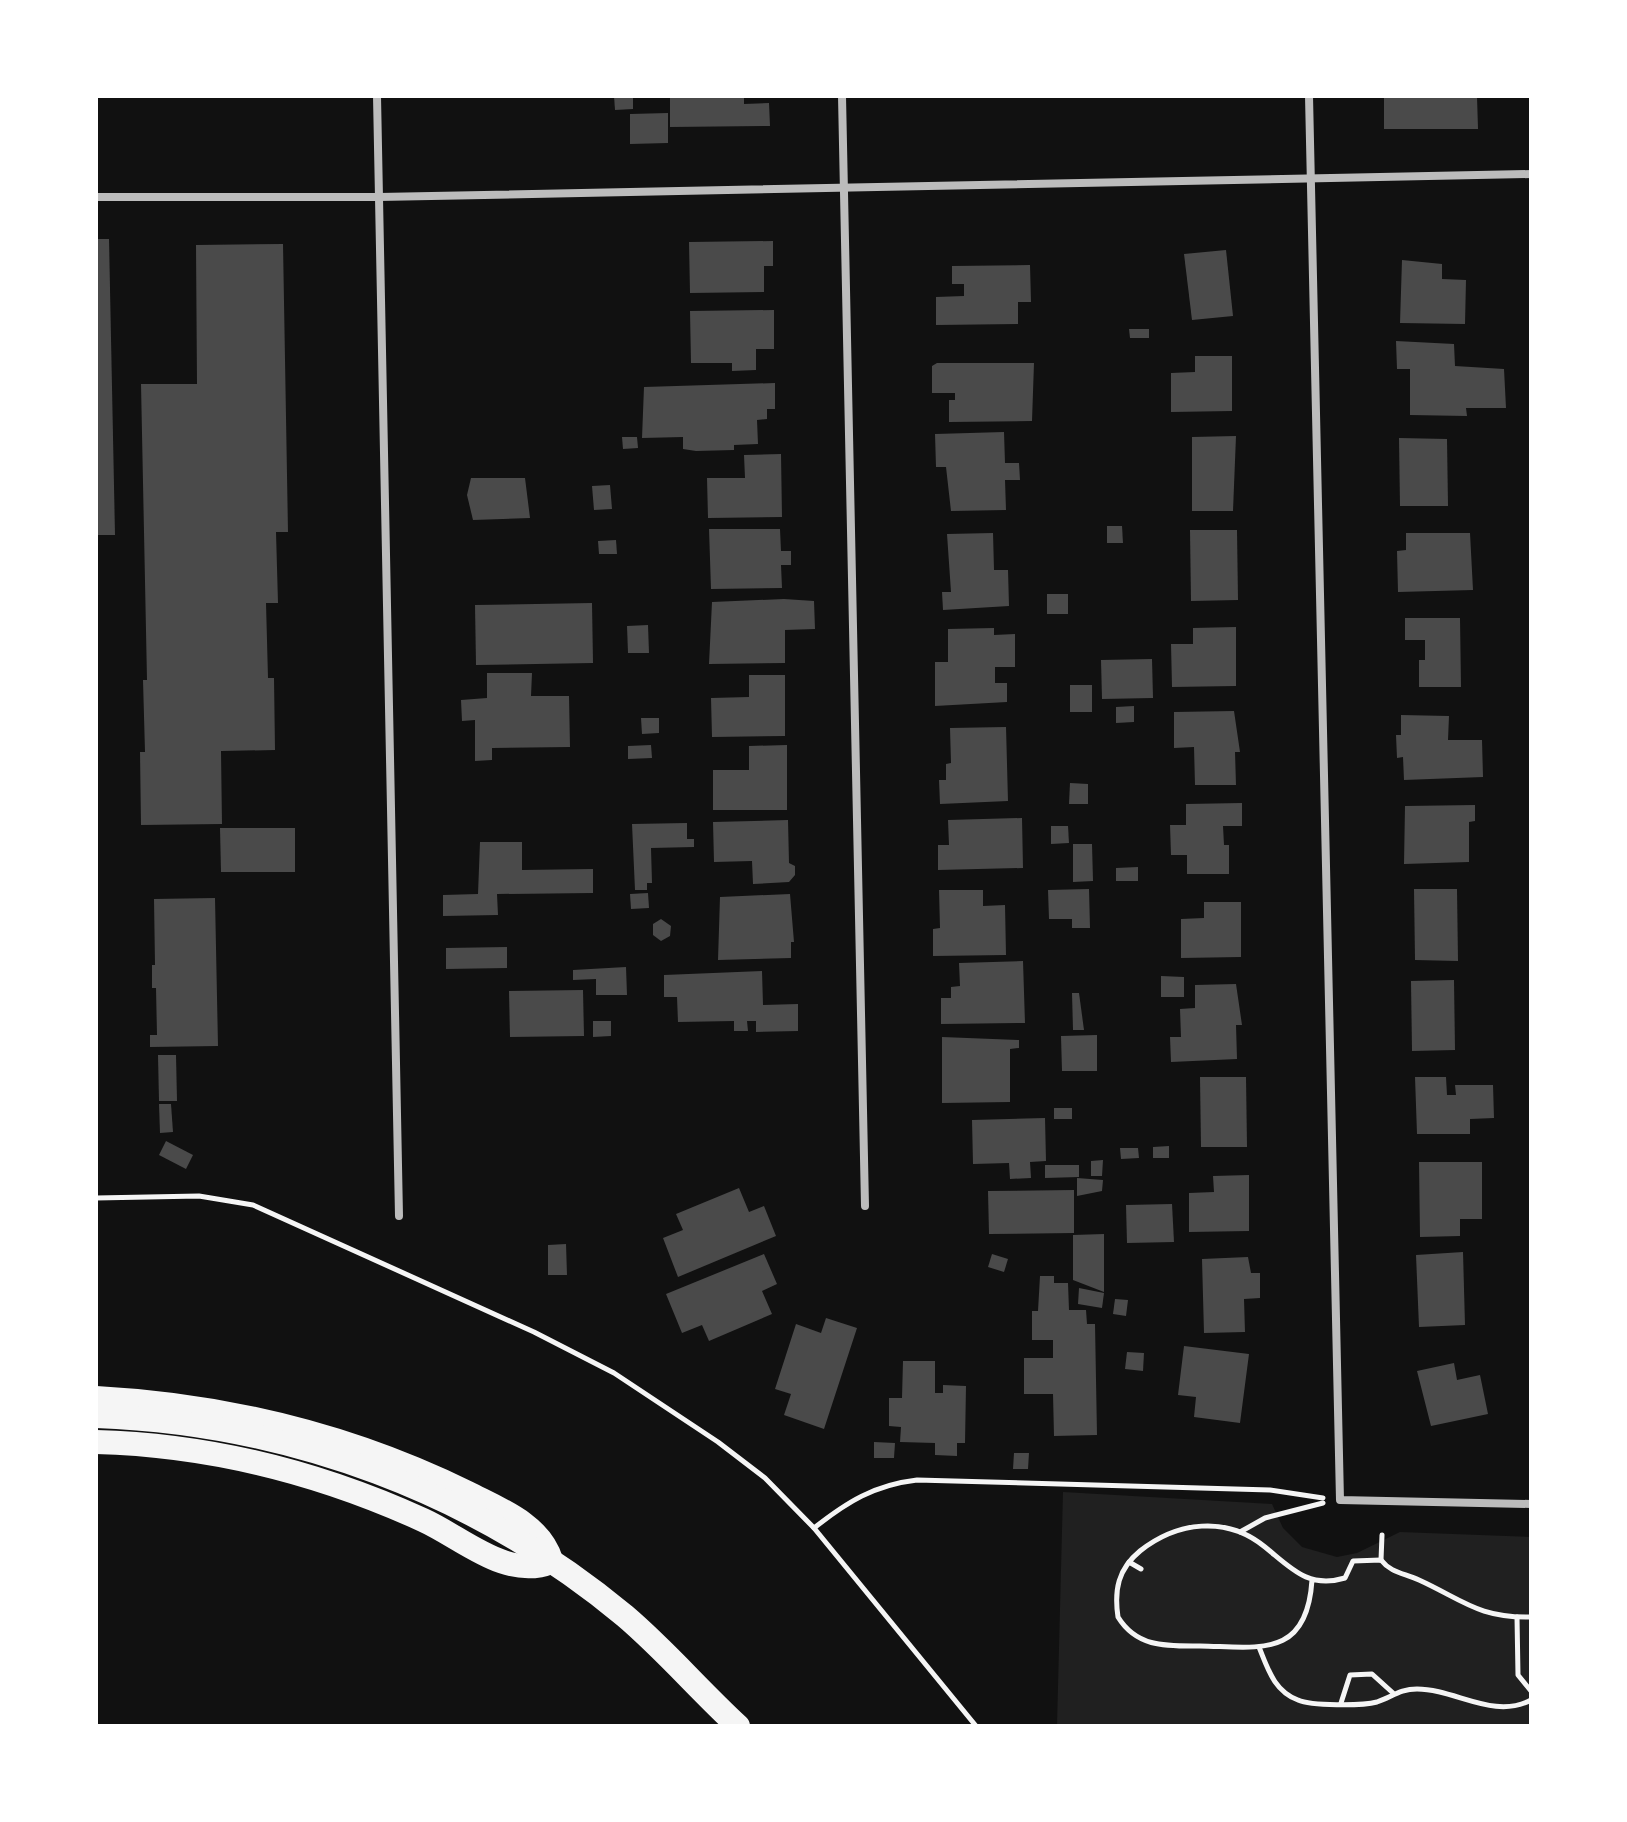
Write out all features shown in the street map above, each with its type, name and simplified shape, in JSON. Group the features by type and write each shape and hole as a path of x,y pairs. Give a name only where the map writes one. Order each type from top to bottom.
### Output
{"highway":[{"path":"96,1398 231,1412 358,1446 432,1476 520,1522 542,1539 551,1562"},
{"path":"96,1416 199,1425 325,1453 451,1504 551,1562 648,1636 738,1726"},
{"path":"96,1442 178,1449 288,1470 411,1515 508,1566 530,1569 551,1562"}],"street":[{"path":"377,96 399,1216"},
{"path":"842,96 865,1206"},
{"path":"1309,96 1340,1500 1531,1504"},
{"path":"96,197 379,197 1531,174"}],"path":[{"path":"96,1198 225,1199 253,1205 298,1223 614,1373 718,1442 765,1478 814,1528 976,1726"},
{"path":"814,1528 867,1491 891,1483 917,1480 1270,1490 1340,1500"},
{"path":"1240,1532 1265,1518 1340,1500"},
{"path":"1312,1580 1311,1604 1297,1630 1275,1644 1259,1647 1160,1646 1138,1638 1124,1628 1116,1604 1116,1583 1129,1562 1170,1531 1210,1525 1240,1532 1264,1546 1295,1574 1330,1583 1345,1578 1353,1561 1381,1560"},
{"path":"1382,1535 1381,1560 1389,1570 1421,1581 1472,1609 1531,1617"},
{"path":"1129,1562 1141,1569"},
{"path":"1517,1617 1518,1675 1531,1691"},
{"path":"1259,1647 1274,1682 1288,1696 1312,1704 1377,1702 1393,1693 1430,1690 1496,1707 1531,1700"},
{"path":"1341,1703 1350,1675 1372,1674 1393,1693"}],"shaded area":[{"path":"1063,1492 1272,1504 1283,1528 1302,1547 1337,1557 1357,1553 1400,1532 1531,1537 1531,1726 1057,1726"}],"building":[{"path":"614,96 633,96 633,109 615,110"},
{"path":"670,96 744,96 744,104 769,103 770,126 670,127"},
{"path":"1384,96 1477,96 1478,129 1384,129"},
{"path":"668,113 668,143 630,144 630,114"},
{"path":"96,239 109,239 115,535 96,535"},
{"path":"773,241 773,266 764,266 764,292 690,293 689,242"},
{"path":"283,244 288,532 276,532 278,603 266,603 268,678 274,678 275,750 221,751 222,824 141,825 140,752 145,752 143,680 147,680 141,384 197,384 196,245"},
{"path":"1226,250 1233,316 1192,320 1184,254"},
{"path":"1402,260 1442,264 1442,279 1466,280 1465,324 1400,323"},
{"path":"1030,265 1031,302 1018,302 1018,324 936,325 936,297 964,296 964,284 952,284 952,266"},
{"path":"774,310 774,349 756,349 756,370 732,371 732,363 691,363 690,311"},
{"path":"1129,329 1149,329 1149,338 1130,338"},
{"path":"1396,341 1454,344 1455,366 1504,369 1506,408 1466,408 1467,416 1410,415 1410,369 1397,369"},
{"path":"1195,356 1232,356 1232,411 1171,412 1171,373 1195,372"},
{"path":"937,363 1034,363 1032,421 949,422 949,400 955,400 955,393 932,393 932,366"},
{"path":"775,383 775,409 767,409 767,419 757,420 758,444 734,445 734,450 696,451 683,449 683,437 642,438 644,387"},
{"path":"1004,432 1005,463 1019,463 1020,480 1005,480 1006,510 951,511 946,467 936,467 935,434"},
{"path":"1236,436 1233,511 1192,511 1192,437"},
{"path":"622,437 637,437 638,448 623,449"},
{"path":"1399,438 1447,439 1448,506 1400,506"},
{"path":"781,454 782,517 708,518 707,478 745,478 744,455"},
{"path":"471,478 525,478 530,518 473,520 467,495"},
{"path":"610,485 612,509 594,510 592,486"},
{"path":"1107,526 1122,526 1123,543 1107,543"},
{"path":"709,529 780,529 781,551 791,551 791,565 781,565 782,588 711,589"},
{"path":"1190,530 1237,530 1238,600 1191,601"},
{"path":"993,533 994,570 1008,570 1009,606 943,610 942,592 951,592 947,534"},
{"path":"1406,533 1470,533 1473,590 1398,592 1397,551 1406,550"},
{"path":"616,540 617,554 599,554 598,541"},
{"path":"1047,594 1068,594 1068,614 1047,614"},
{"path":"814,601 815,629 785,630 785,663 709,664 712,602"},
{"path":"592,603 593,663 476,665 475,605"},
{"path":"1405,618 1460,618 1461,687 1419,687 1419,660 1425,660 1425,640 1405,640"},
{"path":"648,625 649,653 628,653 627,626"},
{"path":"1236,627 1236,686 1172,687 1171,644 1193,644 1193,628"},
{"path":"994,628 994,635 1015,634 1015,667 995,667 995,683 1007,683 1007,702 935,706 935,662 948,662 948,629"},
{"path":"1152,659 1153,698 1102,699 1101,660"},
{"path":"487,673 532,673 531,696 569,696 570,747 492,748 492,760 475,761 475,720 462,721 461,700 487,698"},
{"path":"749,675 785,675 785,736 712,737 711,698 749,697"},
{"path":"1070,685 1092,685 1092,712 1070,712"},
{"path":"1134,706 1134,722 1116,723 1116,707"},
{"path":"1234,711 1240,752 1235,752 1236,785 1195,785 1194,747 1174,748 1174,712"},
{"path":"1401,715 1449,716 1448,740 1482,740 1483,777 1404,780 1403,757 1397,758 1396,735 1401,735"},
{"path":"641,718 659,718 659,733 642,734"},
{"path":"1006,727 1008,801 940,804 939,780 946,780 946,764 951,763 950,728"},
{"path":"651,745 652,758 628,759 628,746"},
{"path":"787,745 787,810 713,810 713,770 749,770 749,746"},
{"path":"1070,783 1088,784 1088,804 1069,804"},
{"path":"1242,803 1242,826 1223,826 1224,845 1229,845 1229,874 1187,874 1187,855 1171,855 1170,825 1186,825 1186,804"},
{"path":"1475,805 1475,821 1469,822 1469,862 1404,864 1405,806"},
{"path":"1022,818 1023,868 938,870 938,845 949,845 948,820"},
{"path":"788,820 789,863 795,866 795,875 789,882 753,884 752,861 714,862 713,822"},
{"path":"687,823 687,839 694,839 694,847 651,848 652,883 647,883 647,890 635,890 632,824"},
{"path":"1051,826 1068,826 1069,843 1051,844"},
{"path":"220,828 295,828 295,872 221,872"},
{"path":"480,842 522,842 522,870 593,869 593,893 497,894 498,915 443,916 443,895 478,894"},
{"path":"1073,844 1092,844 1093,881 1073,882"},
{"path":"1138,867 1138,881 1116,881 1116,868"},
{"path":"1089,889 1090,928 1072,928 1072,919 1049,919 1048,890"},
{"path":"1414,889 1457,889 1458,961 1415,960"},
{"path":"939,890 983,890 983,906 1005,905 1006,955 933,956 933,929 940,928"},
{"path":"648,893 649,908 631,909 630,894"},
{"path":"790,894 794,942 791,942 791,958 718,960 720,897"},
{"path":"215,898 218,1046 150,1047 150,1035 157,1035 156,988 152,988 152,965 155,965 154,899"},
{"path":"1204,902 1241,902 1241,957 1181,958 1181,919 1204,918"},
{"path":"661,919 671,926 670,936 661,941 653,935 653,924"},
{"path":"507,947 507,968 446,969 446,948"},
{"path":"1023,961 1025,1023 941,1024 941,998 951,998 951,987 960,986 959,963"},
{"path":"626,967 627,995 596,995 596,979 573,980 573,970"},
{"path":"762,971 763,1005 798,1004 798,1031 756,1032 756,1021 747,1021 748,1031 734,1031 734,1021 678,1022 677,997 664,997 664,975"},
{"path":"1161,976 1184,977 1184,997 1161,997"},
{"path":"1454,980 1455,1050 1412,1051 1411,981"},
{"path":"1236,984 1242,1025 1236,1025 1237,1059 1171,1062 1170,1037 1181,1037 1180,1009 1195,1008 1195,985"},
{"path":"583,990 584,1036 510,1037 509,991"},
{"path":"1072,993 1079,993 1084,1030 1073,1030"},
{"path":"593,1021 611,1021 611,1036 593,1037"},
{"path":"1097,1035 1097,1071 1062,1071 1061,1036"},
{"path":"942,1037 1019,1040 1019,1048 1010,1049 1010,1102 942,1103"},
{"path":"158,1055 176,1055 177,1101 159,1101"},
{"path":"1200,1077 1246,1077 1247,1147 1201,1147"},
{"path":"1415,1077 1446,1077 1447,1095 1456,1095 1455,1085 1493,1085 1494,1118 1470,1119 1470,1134 1417,1134"},
{"path":"159,1104 171,1104 173,1132 160,1133"},
{"path":"1054,1108 1072,1108 1072,1119 1054,1119"},
{"path":"1045,1118 1046,1161 1030,1162 1031,1178 1010,1179 1009,1163 973,1164 972,1120"},
{"path":"166,1141 193,1155 186,1169 159,1155"},
{"path":"1169,1146 1169,1158 1153,1158 1153,1147"},
{"path":"1120,1148 1138,1148 1139,1158 1121,1159"},
{"path":"1103,1160 1102,1176 1091,1176 1091,1161"},
{"path":"1419,1162 1482,1162 1482,1219 1460,1219 1460,1236 1420,1237"},
{"path":"1045,1165 1079,1165 1079,1177 1045,1178"},
{"path":"1249,1175 1249,1231 1189,1232 1189,1193 1214,1192 1213,1176"},
{"path":"1077,1178 1103,1180 1102,1191 1077,1196"},
{"path":"739,1188 749,1212 764,1206 776,1236 678,1277 663,1238 683,1230 676,1214"},
{"path":"1074,1190 1074,1233 989,1234 988,1191"},
{"path":"1172,1204 1174,1242 1127,1243 1126,1205"},
{"path":"1104,1234 1104,1292 1073,1280 1073,1235"},
{"path":"566,1244 567,1275 548,1275 548,1245"},
{"path":"1463,1252 1465,1325 1419,1327 1416,1255"},
{"path":"764,1254 777,1284 762,1291 772,1314 709,1341 702,1325 682,1333 666,1294"},
{"path":"992,1254 1008,1259 1004,1272 988,1267"},
{"path":"1248,1257 1251,1273 1260,1273 1260,1298 1244,1299 1245,1332 1204,1333 1202,1259"},
{"path":"1040,1276 1054,1276 1054,1283 1068,1283 1069,1310 1086,1310 1087,1324 1095,1324 1097,1435 1054,1436 1053,1394 1024,1394 1024,1358 1053,1358 1053,1340 1032,1340 1032,1311 1038,1311"},
{"path":"1079,1288 1104,1293 1102,1308 1078,1304"},
{"path":"1115,1299 1128,1300 1126,1316 1113,1314"},
{"path":"826,1318 857,1328 824,1429 784,1415 791,1394 775,1389 796,1324 821,1333"},
{"path":"1184,1346 1249,1354 1240,1423 1194,1417 1196,1397 1178,1395"},
{"path":"1127,1352 1144,1353 1143,1371 1125,1369"},
{"path":"903,1361 935,1361 935,1393 943,1393 943,1385 966,1386 965,1443 957,1443 957,1456 935,1455 935,1443 900,1442 901,1427 889,1426 889,1398 902,1398"},
{"path":"1454,1363 1457,1380 1480,1375 1488,1414 1431,1426 1417,1371"},
{"path":"874,1442 895,1443 894,1458 874,1458"},
{"path":"1014,1453 1029,1453 1028,1469 1013,1469"}]}
